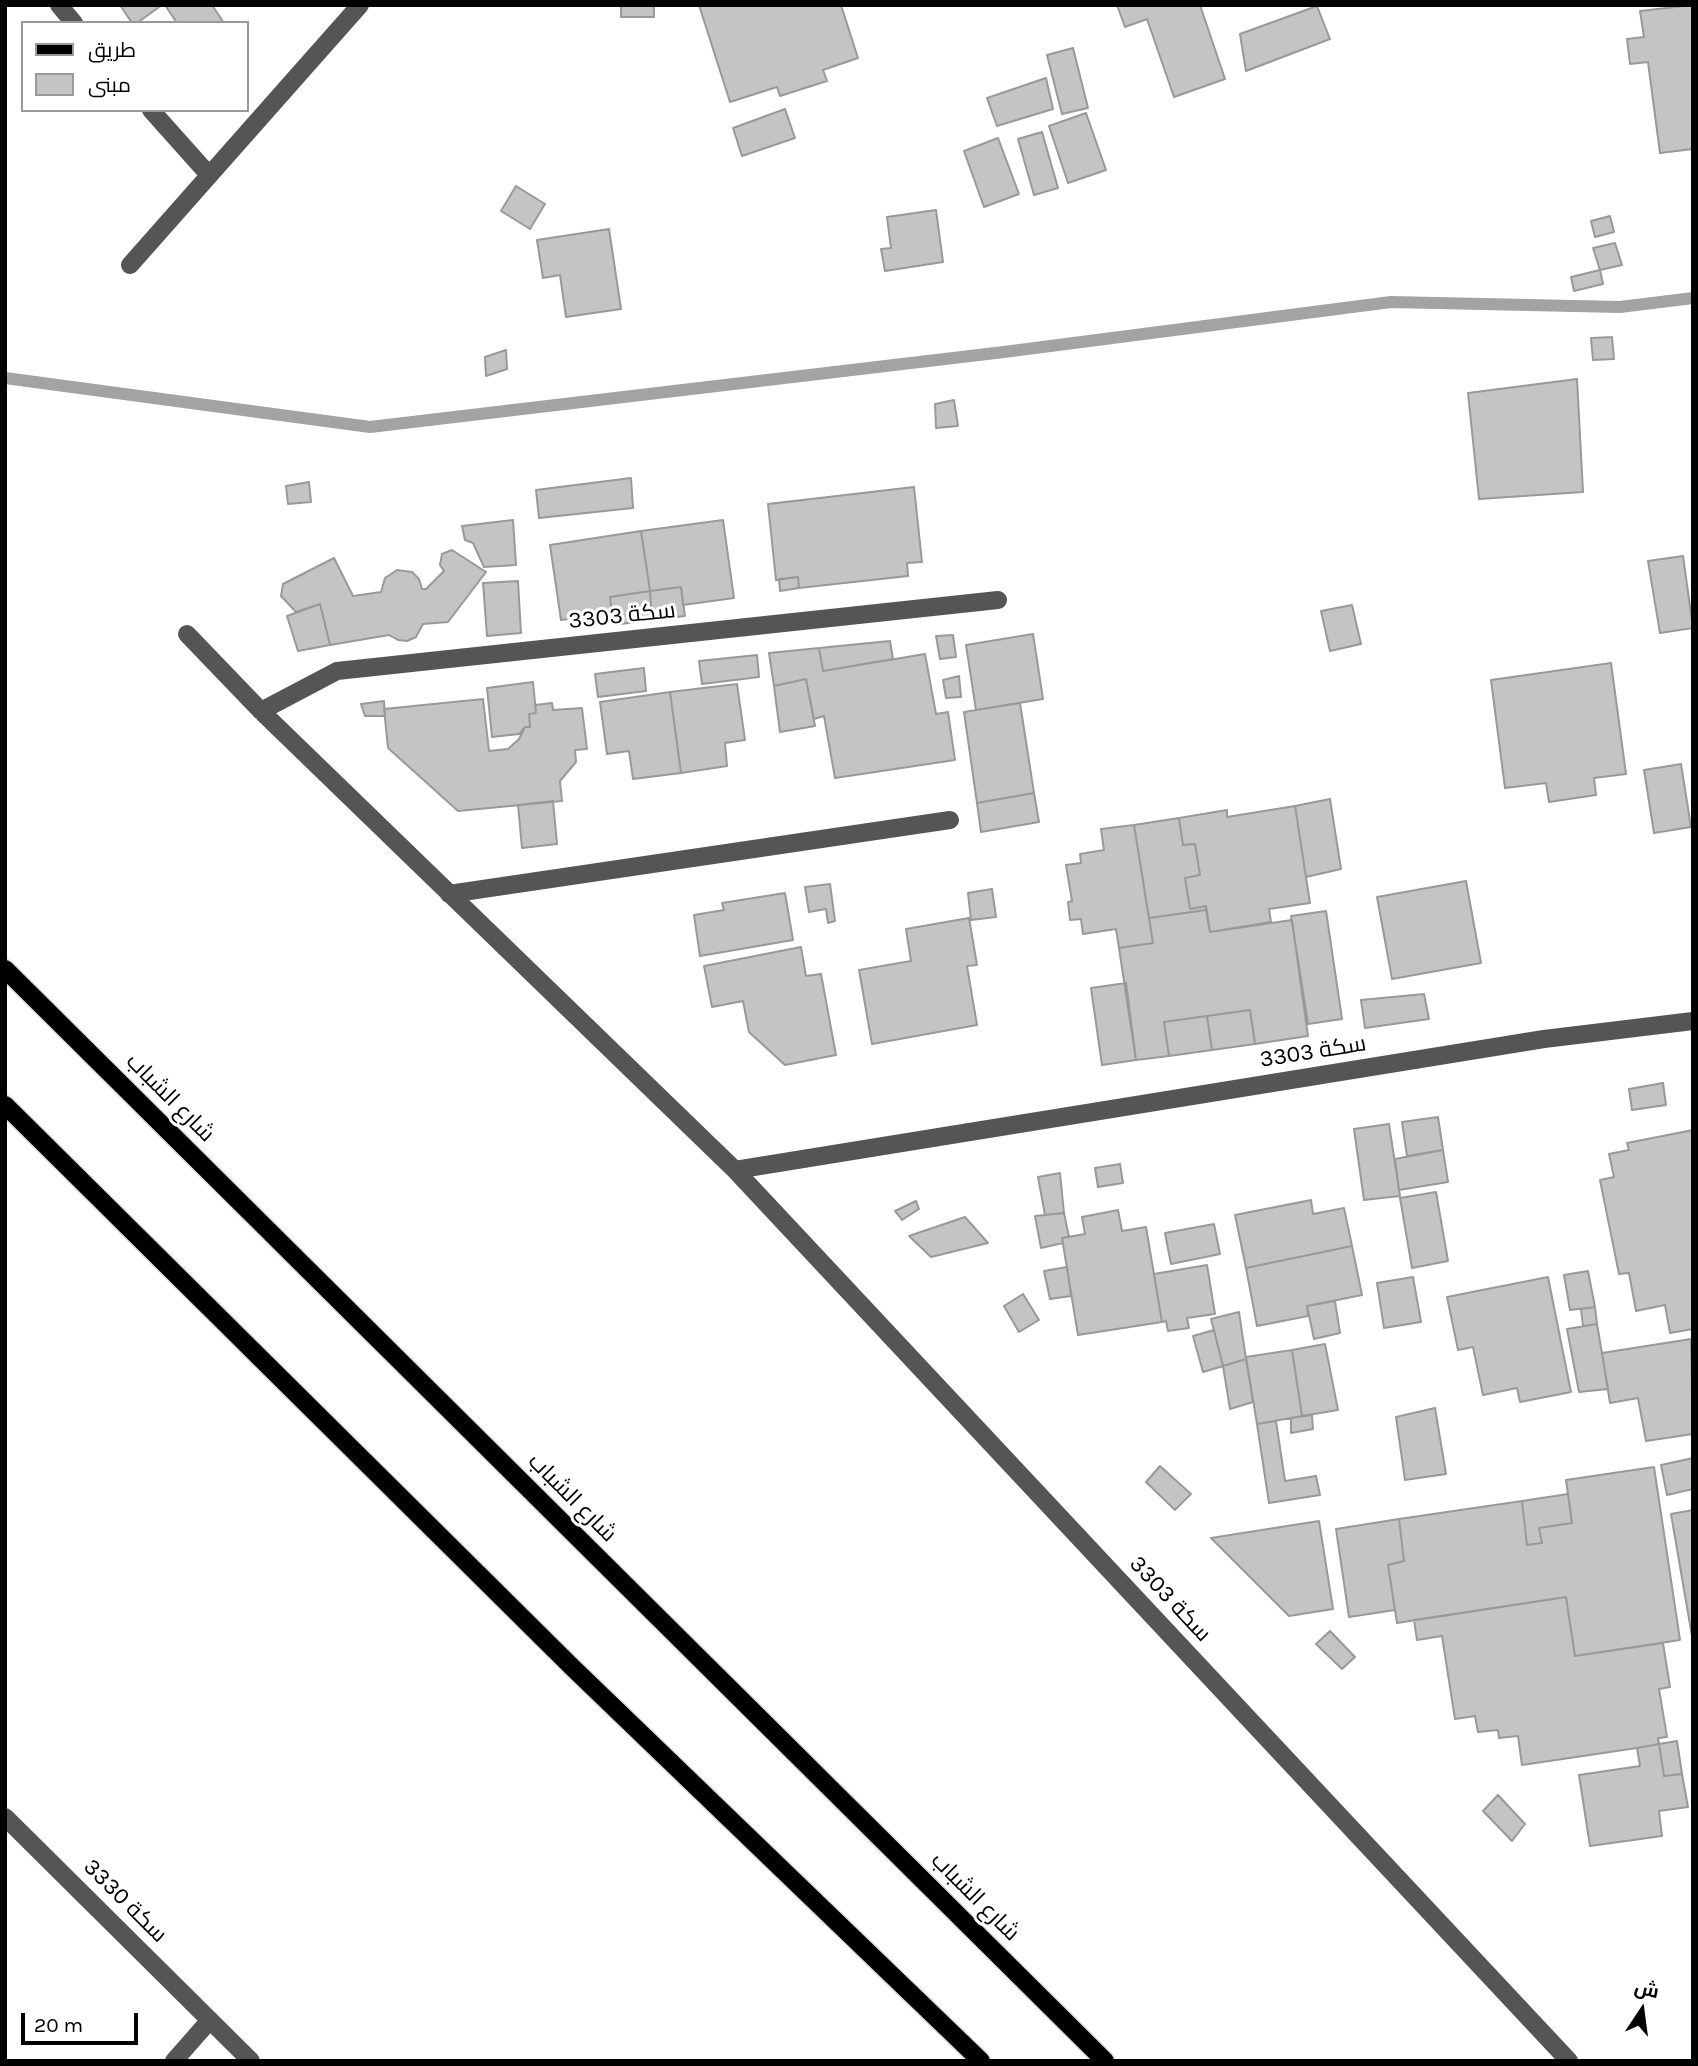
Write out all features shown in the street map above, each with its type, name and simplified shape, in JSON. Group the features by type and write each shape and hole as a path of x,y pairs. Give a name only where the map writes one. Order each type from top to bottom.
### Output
{"main road":[{"name":"شارع الشباب","path":"5,969 1105,2061"},
{"path":"5,1105 572,1667 981,2061"}],"street":[{"path":"59,5 72,21"},
{"path":"130,265 360,5"},
{"path":"153,112 209,175"},
{"name":"سكة 3303","path":"261,711 337,671 998,600"},
{"name":"سكة 3303","path":"187,634 261,711 735,1170 1569,2061"},
{"path":"449,894 950,820"},
{"name":"سكة 3303","path":"735,1170 1544,1039 1693,1020"},
{"name":"سكة 3330","path":"5,1817 251,2061"},
{"path":"174,2061 210,2020"}],"building":[{"path":"120,5 162,5 140,21 131,21"},
{"path":"165,5 212,5 223,21 176,21"},
{"path":"621,5 654,5 654,17 621,17"},
{"path":"699,5 841,5 858,58 823,70 827,81 780,96 777,87 730,102"},
{"path":"1117,5 1200,5 1225,79 1174,97 1147,19 1125,27"},
{"path":"1693,5 1693,149 1660,153 1648,62 1630,64 1627,39 1644,37 1640,11"},
{"path":"1317,6 1330,39 1246,71 1240,34"},
{"path":"1073,48 1088,108 1062,114 1047,55"},
{"path":"1046,78 1053,109 997,126 987,98"},
{"path":"785,109 795,138 742,156 733,128"},
{"path":"1086,113 1106,170 1068,183 1049,126"},
{"path":"1042,132 1058,188 1034,195 1018,139"},
{"path":"998,138 1019,194 984,207 964,151"},
{"path":"516,186 545,204 530,229 501,211"},
{"path":"936,210 943,262 885,271 881,249 891,248 887,217"},
{"path":"1610,216 1614,232 1595,237 1591,221"},
{"path":"609,229 621,309 566,317 560,275 543,278 537,240"},
{"path":"1615,243 1622,265 1600,270 1593,248"},
{"path":"1600,270 1603,284 1574,291 1571,277"},
{"path":"1612,337 1614,359 1593,360 1591,338"},
{"path":"506,350 507,369 486,376 485,357"},
{"path":"1577,379 1583,492 1479,499 1468,393"},
{"path":"954,400 958,426 936,428 935,404"},
{"path":"631,478 633,508 539,518 536,490"},
{"path":"309,482 311,502 288,504 286,486"},
{"path":"914,487 922,562 907,563 908,576 799,588 798,577 776,580 768,504"},
{"path":"513,520 516,565 484,567 473,543 465,540 462,526"},
{"path":"723,520 734,598 683,605 681,587 650,591 641,531"},
{"path":"641,531 650,591 610,597 612,613 561,620 550,545"},
{"path":"452,550 486,572 448,622 423,624 416,637 407,641 389,635 330,645 320,604 296,612 281,596 283,584 334,558 353,596 381,592 385,578 397,570 412,572 419,579 422,589 426,589 444,571 440,565 442,554"},
{"path":"1683,556 1693,628 1660,633 1648,561"},
{"path":"798,577 799,588 780,591 779,579"},
{"path":"518,581 521,633 487,636 483,583"},
{"path":"681,587 685,616 652,620 650,591"},
{"path":"650,591 652,620 613,625 610,597"},
{"path":"320,604 330,645 298,651 287,616"},
{"path":"1352,605 1361,644 1330,651 1321,611"},
{"path":"1033,634 1043,699 976,710 966,645"},
{"path":"953,635 956,657 940,659 936,636"},
{"path":"890,641 893,659 823,671 819,648"},
{"path":"819,648 823,671 925,654 936,714 948,712 955,760 835,778 824,716 814,719 806,679 774,686 769,653"},
{"path":"757,655 759,677 702,684 699,661"},
{"path":"1611,663 1626,774 1594,778 1596,795 1549,802 1546,783 1505,788 1491,680"},
{"path":"644,668 646,691 598,697 595,674"},
{"path":"959,676 961,697 946,698 943,680"},
{"path":"806,679 815,726 780,732 774,686"},
{"path":"533,682 536,713 529,714 530,727 525,727 519,734 492,737 487,688"},
{"path":"737,684 745,740 725,743 727,766 681,773 670,692"},
{"path":"670,692 681,773 633,779 629,751 607,754 600,702"},
{"path":"483,699 489,751 508,749 519,739 525,727 530,727 529,714 536,713 535,705 552,703 553,710 582,708 587,749 575,750 576,762 560,781 562,801 458,811 388,748 384,709"},
{"path":"384,701 385,716 365,716 361,704"},
{"path":"1020,703 1034,793 977,803 964,712"},
{"path":"1681,764 1691,827 1654,833 1644,770"},
{"path":"1034,793 1039,822 981,832 977,803"},
{"path":"1330,799 1341,869 1306,877 1295,806"},
{"path":"553,801 557,844 522,848 518,805"},
{"path":"1295,806 1310,903 1269,909 1271,922 1210,932 1206,906 1190,909 1185,878 1200,875 1195,844 1183,845 1179,818 1227,810 1227,817"},
{"path":"1179,818 1183,845 1195,844 1200,875 1185,878 1190,909 1206,906 1206,910 1149,918 1134,825"},
{"path":"1134,825 1153,943 1119,948 1116,929 1083,934 1081,919 1070,920 1068,902 1072,901 1066,865 1081,863 1080,854 1104,850 1101,829"},
{"path":"1466,881 1481,963 1392,979 1377,897"},
{"path":"830,884 835,921 828,923 826,909 809,912 805,887"},
{"path":"992,889 996,917 971,920 968,893"},
{"path":"785,893 793,940 700,956 694,915 724,910 722,903"},
{"path":"1206,910 1210,932 1292,920 1308,1036 1255,1044 1250,1010 1164,1022 1169,1056 1136,1060 1119,948 1153,943 1149,918"},
{"path":"1326,911 1342,1019 1308,1024 1291,916"},
{"path":"969,918 977,965 967,966 977,1025 872,1044 859,970 911,961 906,929"},
{"path":"801,947 806,976 821,974 836,1055 785,1065 749,1032 743,1001 712,1007 704,966"},
{"path":"1126,983 1136,1060 1102,1065 1091,988"},
{"path":"1424,994 1429,1019 1365,1028 1361,1000"},
{"path":"1250,1010 1255,1044 1212,1050 1207,1016"},
{"path":"1207,1016 1212,1050 1169,1056 1164,1022"},
{"path":"1663,1083 1666,1105 1632,1110 1629,1089"},
{"path":"1438,1117 1443,1150 1407,1156 1402,1122"},
{"path":"1389,1124 1400,1196 1364,1200 1354,1129"},
{"path":"1693,1130 1693,1329 1670,1333 1665,1305 1636,1311 1629,1273 1619,1274 1600,1180 1614,1177 1609,1154 1629,1150 1627,1143"},
{"path":"1443,1150 1448,1182 1399,1190 1395,1159"},
{"path":"1120,1164 1123,1183 1098,1187 1095,1168"},
{"path":"1060,1173 1064,1213 1045,1215 1038,1177"},
{"path":"1436,1192 1448,1261 1412,1268 1400,1198"},
{"path":"1311,1200 1313,1214 1344,1208 1352,1246 1246,1268 1235,1215"},
{"path":"916,1201 919,1209 902,1220 895,1211"},
{"path":"1118,1210 1122,1231 1146,1227 1162,1322 1078,1335 1062,1238 1085,1234 1082,1217"},
{"path":"1064,1213 1069,1237 1062,1238 1063,1243 1041,1248 1035,1216"},
{"path":"965,1217 988,1243 931,1257 909,1236"},
{"path":"1214,1224 1220,1254 1171,1264 1165,1233"},
{"path":"1352,1246 1362,1295 1307,1306 1308,1316 1257,1326 1246,1268"},
{"path":"1207,1265 1215,1314 1187,1318 1189,1328 1168,1331 1166,1321 1162,1322 1154,1274"},
{"path":"1067,1267 1071,1296 1050,1299 1044,1271"},
{"path":"1588,1271 1595,1307 1570,1310 1564,1275"},
{"path":"1413,1277 1421,1322 1384,1328 1377,1283"},
{"path":"1548,1277 1571,1392 1520,1402 1517,1388 1483,1395 1473,1347 1458,1350 1447,1297"},
{"path":"1023,1294 1039,1320 1019,1332 1004,1306"},
{"path":"1335,1301 1340,1333 1314,1339 1307,1306"},
{"path":"1595,1307 1597,1324 1583,1326 1581,1309"},
{"path":"1239,1312 1246,1359 1223,1366 1211,1319"},
{"path":"1597,1324 1608,1389 1579,1392 1567,1329"},
{"path":"1214,1330 1223,1366 1203,1372 1193,1336"},
{"path":"1691,1339 1693,1434 1646,1441 1638,1398 1610,1403 1602,1353"},
{"path":"1325,1344 1338,1410 1302,1416 1292,1350"},
{"path":"1292,1350 1302,1416 1257,1424 1246,1357"},
{"path":"1246,1359 1253,1402 1230,1409 1223,1366"},
{"path":"1435,1408 1446,1474 1405,1480 1396,1417"},
{"path":"1312,1415 1313,1429 1291,1433 1291,1418"},
{"path":"1276,1421 1285,1481 1316,1476 1320,1495 1269,1503 1257,1424"},
{"path":"1693,1458 1693,1489 1667,1495 1661,1465"},
{"path":"1160,1466 1191,1494 1175,1510 1146,1482"},
{"path":"1654,1467 1680,1640 1575,1656 1566,1597 1397,1623 1388,1565 1404,1561 1399,1519 1522,1501 1527,1545 1542,1543 1539,1528 1572,1523 1566,1480"},
{"path":"1568,1494 1572,1523 1539,1528 1542,1543 1527,1545 1522,1501"},
{"path":"1693,1510 1693,1642 1671,1514"},
{"path":"1399,1519 1404,1561 1388,1565 1395,1610 1349,1617 1336,1529"},
{"path":"1319,1521 1333,1609 1289,1616 1211,1538"},
{"path":"1566,1597 1575,1656 1663,1643 1670,1687 1659,1689 1667,1737 1658,1738 1659,1744 1522,1765 1518,1736 1499,1738 1498,1730 1478,1732 1475,1716 1455,1719 1442,1636 1417,1640 1414,1620"},
{"path":"1330,1631 1355,1657 1342,1669 1316,1644"},
{"path":"1677,1741 1682,1774 1664,1776 1659,1744"},
{"path":"1659,1744 1664,1776 1682,1774 1688,1807 1659,1811 1662,1836 1590,1846 1579,1775 1640,1766 1637,1748"},
{"path":"1498,1795 1525,1824 1512,1841 1483,1811"}],"waterway":[{"path":"5,378 370,427 1004,352 1391,302 1620,307 1693,298"}]}
